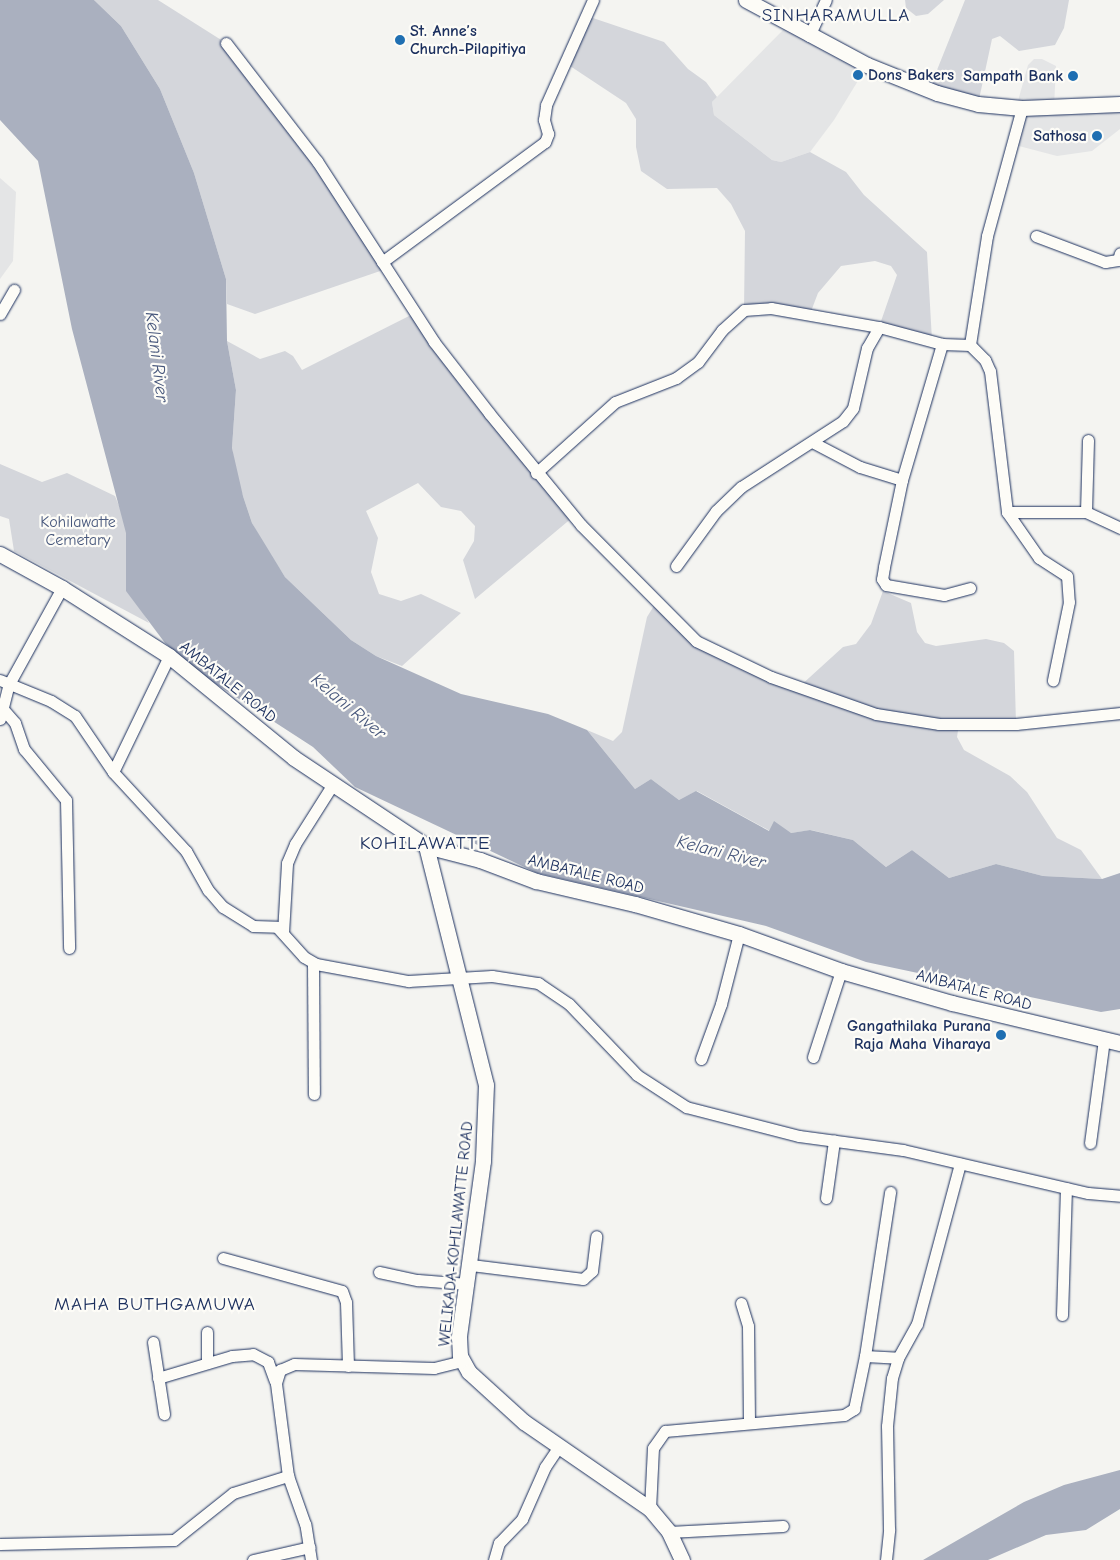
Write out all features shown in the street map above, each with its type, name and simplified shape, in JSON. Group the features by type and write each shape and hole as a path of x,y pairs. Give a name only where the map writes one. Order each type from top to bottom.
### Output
{"main road":[{"path":"746,0 867,66 937,93 978,104 1022,108 1120,104"},
{"name":"AMBATALE ROAD","path":"0,554 62,588 168,656 294,758 426,846 480,860 536,881 635,904 740,934 841,971 952,1003 1120,1043"},
{"name":"WELIKADA-KOHILAWATTE ROAD","path":"426,846 486,1085 483,1160 468,1284 459,1337 462,1361 497,1399 559,1446 650,1509 669,1532 682,1560"}],"street":[{"path":"382,262 545,142 548,134 544,120 546,105 593,0"},
{"path":"809,36 826,0"},
{"path":"226,43 316,161 434,342 536,473 580,525 696,641 771,677 876,714 939,724 1049,722 1120,714"},
{"path":"970,345 987,236 1022,108"},
{"path":"1036,236 1105,262 1118,260 1120,254"},
{"path":"0,314 14,290"},
{"path":"536,473 615,402 676,378 698,362 722,330 744,310 771,308 879,327 942,344 970,345 985,360 990,371 1007,512 1039,558 1067,576 1069,602 1053,680"},
{"path":"676,566 716,511 741,487 814,443 844,421 853,408 866,348 879,327"},
{"path":"942,344 902,480 882,579 886,585 944,595 970,588"},
{"path":"1086,512 1088,440"},
{"path":"814,443 860,467 902,480"},
{"path":"1007,512 1086,512 1120,528"},
{"path":"62,588 5,682 2,714 15,723 24,750 66,800 69,948"},
{"path":"113,772 168,656"},
{"path":"5,682 51,700 76,716 113,772 186,851 208,890 223,907 253,926 277,927 313,963 392,979 458,979 492,976 538,983 569,1004 637,1075 686,1107 721,1118 834,1141 903,1150 1066,1188 1120,1196"},
{"path":"283,933 289,857 334,784"},
{"path":"701,1059 721,1004 740,934"},
{"path":"313,963 314,1094"},
{"path":"814,1057 841,971"},
{"path":"1090,1143 1104,1040"},
{"path":"826,1198 834,1141"},
{"path":"886,1560 889,1529 887,1426 892,1378 898,1358 917,1324 960,1164"},
{"path":"1062,1315 1066,1188"},
{"path":"650,1509 653,1448 658,1438 674,1429 850,1413 865,1356 890,1192"},
{"path":"470,1266 583,1279 592,1271 596,1236"},
{"path":"224,1258 342,1290 346,1302 348,1366"},
{"path":"379,1272 418,1280 468,1284"},
{"path":"741,1303 748,1326 749,1422"},
{"path":"207,1332 207,1363"},
{"path":"154,1342 164,1414"},
{"path":"158,1378 232,1356 262,1357 272,1369 276,1383 288,1476 310,1547 311,1560"},
{"path":"865,1356 898,1358"},
{"path":"276,1383 280,1370 294,1364 434,1368 462,1361"},
{"path":"494,1560 499,1543 522,1519 545,1466 559,1446"},
{"path":"0,1544 174,1540 233,1493 288,1476"},
{"path":"669,1532 783,1526"},
{"path":"253,1560 310,1547"}],"shaded area":[{"path":"786,27 864,71 834,120 810,152 781,162 772,160 714,115 712,102"},
{"path":"1034,59 1042,59 1056,66 1054,107 1120,104 1120,129 1092,151 1057,156 1015,145 1016,108 1028,65"},
{"path":"0,178 16,192 13,261 0,279"}],"green space":[{"path":"94,0 158,0 226,43 317,161 386,269 255,314 227,304 226,279 194,173 160,89 121,26"},
{"path":"905,0 944,0 928,14 916,16 906,8"},
{"path":"965,0 1069,0 1064,28 1055,45 1019,51 1000,36 992,39 978,104 929,90"},
{"path":"587,16 664,42 688,69 706,82 717,97 712,102 714,115 772,160 781,162 810,152 846,172 864,195 927,252 932,340 879,327 897,275 891,266 875,261 841,266 818,293 810,314 744,310 745,231 731,204 717,188 667,189 641,171 636,147 636,119 626,103 564,62"},
{"path":"415,313 573,517 475,599 463,560 474,541 475,526 461,511 441,507 418,483 366,511 378,538 371,572 379,594 401,601 421,594 461,613 402,666 376,656 351,640 285,577 252,523 236,475 232,448 236,390 227,341 260,359 285,351 293,356 302,370"},
{"name":"Kohilawatte Cemetary","path":"0,464 42,482 67,473 115,496 129,530 130,589 149,623 14,551 9,519 0,516"},
{"path":"883,591 911,603 917,632 925,643 936,646 986,639 1004,643 1014,651 1016,724 959,724 957,737 964,750 1010,776 1027,792 1057,838 1081,850 1102,879 1043,876 996,864 949,878 912,850 886,867 853,840 811,830 791,833 770,831 697,791 679,800 651,779 635,789 587,730 613,741 622,732 647,617 657,601 696,641 799,687 843,647 856,644 871,624"}],"water":[{"name":"Kelani River","path":"0,0 94,0 121,26 160,89 194,173 226,279 227,341 236,390 232,448 243,496 252,523 285,577 351,640 376,656 461,694 548,714 587,730 635,789 651,779 679,800 696,791 769,831 774,821 791,833 810,830 853,840 886,867 912,850 949,878 996,864 1043,876 1102,879 1120,873 1120,1009 1101,1012 866,962 766,926 537,873 355,787 313,747 205,677 165,643 126,591 126,533 72,329 38,161 0,120"},
{"path":"1120,1470 1120,1509 1086,1530 1046,1535 988,1560 923,1560 1024,1502 1064,1485"}],"place":[{"name":"St. Anne’s Church-Pilapitiya","path":"400,40"},
{"name":"Dons Bakers","path":"858,75"},
{"name":"Sampath Bank","path":"1073,76"},
{"name":"Sathosa","path":"1097,136"},
{"name":"Gangathilaka Purana Raja Maha Viharaya","path":"1001,1035"}],"district":[{"name":"SINHARAMULLA","path":"836,16"},
{"name":"KOHILAWATTE","path":"425,844"},
{"name":"MAHA BUTHGAMUWA","path":"155,1305"}]}
